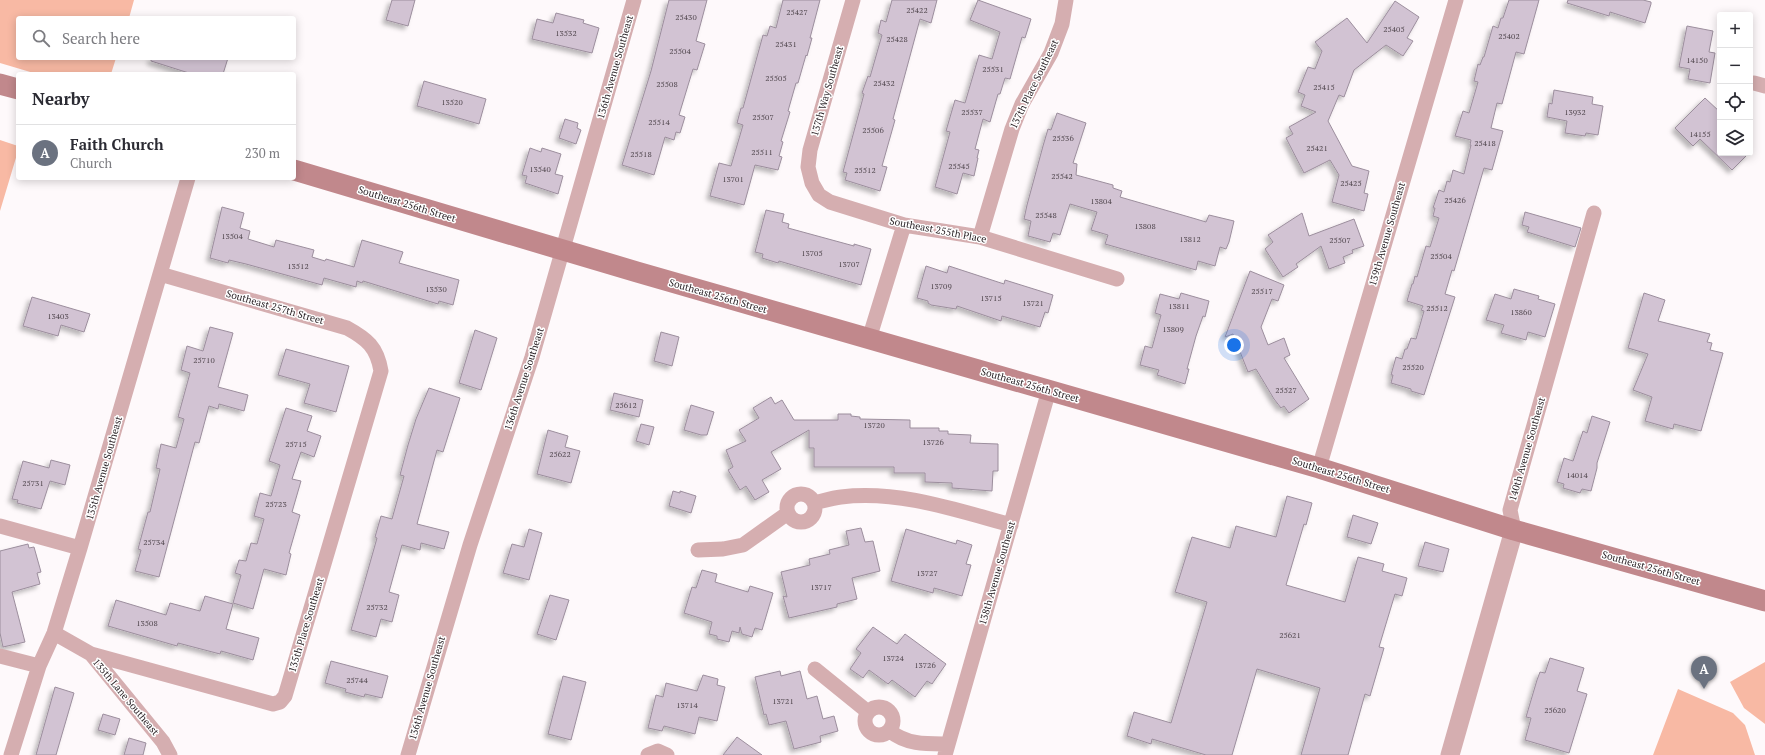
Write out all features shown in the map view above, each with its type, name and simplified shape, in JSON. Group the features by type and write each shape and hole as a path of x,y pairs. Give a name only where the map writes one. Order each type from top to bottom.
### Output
{"main road":[{"path":"0,84 16,88"},
{"name":"Southeast 256th Street","path":"296,171 869,339 1319,468 1514,530 1765,601"}],"street":[{"name":"136th Avenue Southeast","path":"408,755 470,545 532,357 634,0"},
{"name":"137th Way Southeast","path":"812,183 808,168 810,150 852,0"},
{"name":"137th Place Southeast","path":"980,237 1012,128 1022,104 1051,53 1062,24 1066,0"},
{"name":"139th Avenue Southeast","path":"1319,468 1456,0"},
{"name":"135th Avenue Southeast","path":"11,755 39,666 54,633 187,180"},
{"name":"Southeast 255th Place","path":"812,183 819,195 830,202 904,225 980,237 1117,279"},
{"name":"140th Avenue Southeast","path":"1450,755 1514,530 1510,510 1594,213"},
{"path":"869,339 904,225"},
{"name":"Southeast 257th Street","path":"160,274 347,328 362,336 374,348 379,358"},
{"name":"135th Place Southeast","path":"91,654 273,704 280,702 285,696 381,371 379,358"},
{"name":"138th Avenue Southeast","path":"946,749 1049,390"},
{"path":"698,550 723,549 743,545 788,512 795,520 806,521 814,514 814,503 840,497 885,496 940,505 1011,525"},
{"path":"0,526 80,548"},
{"name":"135th Lane Southeast","path":"54,633 91,654 163,742 170,755"},
{"path":"0,656 39,666"},
{"path":"815,669 868,712"},
{"path":"878,707 888,710 893,720 890,731 880,736 870,732 865,723 868,712 878,707"},
{"path":"890,731 898,738 917,744 946,749"},
{"path":"648,755 658,751 667,755"}],"shaded area":[{"path":"0,0 134,0 130,16 16,16 16,60 115,60 112,72 30,72 0,63"},
{"path":"0,140 16,145 16,158 0,211"},
{"path":"1765,662 1765,724 1744,708 1730,682"},
{"path":"1678,689 1733,713 1745,725 1755,755 1653,755"}],"building":[{"path":"392,0 415,0 408,26 386,20"},
{"path":"669,0 707,0 696,41 705,44 697,70 693,69 679,115 685,117 680,133 676,132 674,140 665,137 654,175 622,165 651,71"},
{"path":"783,0 820,0 807,56 806,55 798,83 796,83 788,111 790,112 781,141 783,142 779,156 782,157 778,170 755,165 744,205 710,196 719,163 731,166 743,125 737,123 741,108 743,108 763,35 767,36 770,26 776,28"},
{"path":"892,0 937,0 931,23 920,19 882,166 887,167 880,191 845,180 847,173 843,172 864,94 862,93 868,76 870,77 882,35 878,33 881,20 886,22"},
{"path":"978,0 1031,19 1025,38 1022,37 1010,79 1005,78 1000,94 998,94 990,122 983,119 975,149 979,150 974,176 963,173 957,194 935,187 950,132 946,131 955,100 965,103 979,55 992,59 1000,32 970,20"},
{"path":"1509,0 1539,0 1524,54 1516,52 1502,104 1497,103 1491,128 1503,131 1492,170 1484,168 1454,271 1452,270 1445,294 1455,297 1424,395 1391,383 1393,375 1391,375 1396,357 1402,359 1411,338 1416,339 1424,311 1421,310 1423,306 1407,301 1415,276 1417,277 1426,246 1430,247 1439,218 1433,216 1435,208 1433,208 1439,190 1444,192 1447,181 1450,182 1453,170 1464,174 1471,140 1455,136 1463,111 1469,113 1478,82 1474,81 1478,64 1480,65 1484,57 1493,26 1498,28"},
{"path":"1568,0 1643,0 1651,2 1651,4 1645,23 1610,12 1609,16 1567,3"},
{"path":"1395,1 1419,17 1407,38 1413,41 1403,56 1386,45 1354,70 1344,97 1339,95 1328,121 1352,166 1369,171 1364,193 1368,194 1364,211 1332,202 1339,175 1330,160 1304,173 1286,138 1293,134 1289,127 1316,112 1301,106 1305,95 1298,92 1308,67 1315,69 1322,51 1315,42 1347,18 1367,43"},
{"path":"556,13 584,20 583,23 599,28 592,53 532,39 537,19 553,23"},
{"path":"1687,26 1713,31 1709,52 1715,53 1710,83 1688,79 1690,69 1679,67"},
{"path":"227,60 224,72 186,72 151,61"},
{"path":"424,81 486,99 479,124 417,106"},
{"path":"1554,90 1593,97 1592,104 1603,106 1598,135 1586,133 1585,136 1565,133 1567,121 1547,117 1549,103 1552,104"},
{"path":"1705,98 1717,109 1717,155 1700,139 1693,146 1675,128"},
{"path":"1057,113 1086,123 1073,163 1077,164 1076,175 1113,185 1113,188 1122,191 1120,197 1206,222 1209,215 1234,221 1229,242 1226,249 1220,247 1215,266 1198,261 1196,270 1105,244 1108,235 1091,230 1097,212 1070,204 1060,235 1053,233 1050,242 1028,236 1031,221 1024,219 1027,205 1048,129 1051,130"},
{"path":"565,119 578,123 577,128 581,130 576,144 559,138"},
{"path":"530,148 541,152 542,148 561,154 555,174 563,176 558,194 525,183 527,176 522,175"},
{"path":"1718,156 1746,156 1732,170"},
{"path":"222,207 244,213 240,228 250,231 248,239 274,247 276,240 314,250 312,257 325,261 326,259 354,267 362,240 403,252 399,263 459,280 453,305 439,301 438,304 363,281 362,283 357,281 356,287 324,278 322,285 246,264 229,260 228,263 210,258"},
{"path":"766,210 784,214 782,222 789,224 788,228 854,246 854,244 871,249 861,285 779,261 778,263 762,258 763,254 755,252"},
{"path":"1525,212 1581,228 1575,247 1527,232 1529,227 1522,225"},
{"path":"1302,213 1309,236 1354,219 1364,246 1352,250 1353,253 1343,257 1345,263 1329,269 1321,246 1296,264 1298,267 1283,277 1265,249 1273,242 1268,235"},
{"path":"926,266 947,273 949,266 1004,284 1005,280 1053,295 1048,313 1045,312 1040,327 1002,316 1001,321 957,306 956,309 931,305 928,301 917,298"},
{"path":"1250,271 1284,285 1278,301 1272,299 1261,327 1268,345 1284,338 1290,355 1284,358 1309,399 1289,413 1284,406 1281,408 1274,399 1256,369 1248,372 1233,334 1225,337"},
{"path":"1514,289 1539,296 1538,299 1555,304 1545,337 1528,332 1526,340 1501,333 1504,325 1486,320 1495,294 1511,299"},
{"path":"1181,293 1209,301 1205,317 1203,316 1196,336 1187,369 1189,369 1185,384 1157,375 1159,370 1140,365 1145,346 1152,348 1161,315 1155,313 1160,294 1179,299"},
{"path":"1644,293 1665,300 1658,321 1710,334 1707,342 1712,343 1710,350 1723,353 1701,431 1674,424 1673,429 1645,421 1652,397 1633,390 1648,354 1628,348"},
{"path":"32,297 90,314 84,332 61,325 58,336 23,326"},
{"path":"210,327 233,333 218,387 248,395 244,411 219,404 218,409 209,406 199,443 195,442 159,577 135,571 141,550 138,549 148,512 150,512 160,469 156,468 161,444 176,448 184,419 178,417 190,373 181,370 187,346 203,351"},
{"path":"475,330 497,338 481,390 459,383"},
{"path":"661,332 679,337 672,366 654,361"},
{"path":"286,349 349,366 336,412 304,403 310,384 278,375"},
{"path":"429,388 460,398 443,452 437,450 417,524 449,532 444,549 421,543 420,550 402,545 389,592 399,595 392,622 381,619 376,637 351,630 377,538 375,537 381,516 392,519 404,476 400,475 408,445 416,419"},
{"path":"614,393 643,400 639,417 610,410"},
{"path":"771,397 775,404 782,400 794,420 838,420 838,414 851,414 851,416 860,417 860,419 910,420 910,428 939,428 939,431 948,431 948,434 971,435 970,443 998,444 998,471 993,471 992,491 952,488 952,483 925,482 925,473 894,473 894,467 814,467 814,448 809,448 809,430 771,452 781,469 762,480 769,492 755,500 746,486 740,490 728,470 733,467 726,450 746,441 739,430 759,418 753,408"},
{"path":"691,405 714,412 707,435 701,435 684,430"},
{"path":"286,408 312,416 307,431 321,436 314,457 301,452 292,479 301,481 292,512 300,515 289,553 291,554 286,575 264,569 253,609 233,603 241,575 235,573 239,560 246,561 251,543 257,544 264,519 254,516 260,493 271,496 280,465 269,461"},
{"path":"1592,416 1610,422 1597,463 1591,491 1582,489 1580,493 1563,488 1564,484 1557,482 1564,458 1573,461 1583,431 1587,433"},
{"path":"641,424 654,427 649,445 636,441"},
{"path":"548,430 568,436 565,447 580,451 571,483 537,474"},
{"path":"51,460 70,465 65,485 50,481 41,509 17,503 18,500 12,499 23,461 49,468"},
{"path":"673,491 680,493 680,491 696,496 691,513 669,506"},
{"path":"1287,496 1312,503 1306,525 1304,524 1286,585 1345,602 1358,557 1384,564 1382,571 1407,578 1402,596 1395,594 1379,647 1384,648 1370,696 1365,694 1348,755 1301,755 1320,688 1257,669 1232,755 1206,755 1152,739 1151,744 1127,736 1134,712 1171,723 1207,602 1175,592 1192,537 1230,548 1236,526 1276,537"},
{"path":"1353,515 1378,523 1371,544 1347,537"},
{"path":"861,528 865,542 873,541 880,571 852,578 857,599 837,604 837,607 789,618 783,596 787,597 781,572 810,565 809,559 830,554 829,550 849,545 846,531"},
{"path":"529,529 542,533 529,580 503,573 512,544 524,547"},
{"path":"906,529 956,544 957,540 972,545 966,564 971,565 962,596 934,588 933,593 891,581"},
{"path":"1425,542 1449,549 1443,572 1418,566"},
{"path":"28,544 29,548 34,547 41,572 37,573 40,584 12,592 25,642 3,647 0,633 0,551"},
{"path":"702,570 717,574 715,582 748,592 750,586 773,593 762,630 755,628 752,637 742,634 740,627 739,633 732,631 729,642 717,639 717,636 709,634 712,622 684,613 692,587 696,588"},
{"path":"550,595 569,600 556,640 537,634"},
{"path":"205,596 233,604 226,629 259,638 253,660 221,651 220,654 178,643 177,646 108,626 116,600 166,615 170,603 200,611"},
{"path":"873,627 897,644 905,634 946,664 932,684 927,681 915,697 892,680 888,684 869,670 863,678 850,669 861,653 856,649"},
{"path":"1550,658 1584,668 1577,691 1587,694 1569,753 1525,740 1531,718 1526,717 1537,680 1540,672 1545,673"},
{"path":"331,661 388,676 382,698 365,694 364,697 345,692 346,689 325,683"},
{"path":"780,671 781,676 800,671 807,699 817,696 823,719 834,716 838,731 820,736 821,742 794,749 786,721 769,725 766,714 764,715 755,677"},
{"path":"703,675 718,679 717,685 725,687 717,721 699,717 695,734 664,726 662,731 648,728 656,695 663,697 666,683 697,691"},
{"path":"563,676 586,682 571,740 548,734"},
{"path":"55,687 74,693 56,755 36,755"},
{"path":"103,714 120,719 115,735 98,730"},
{"path":"737,737 762,755 723,755"},
{"path":"129,738 146,743 143,755 124,755"}],"place":[{"name":"Faith Church","path":"1704,689"}]}
